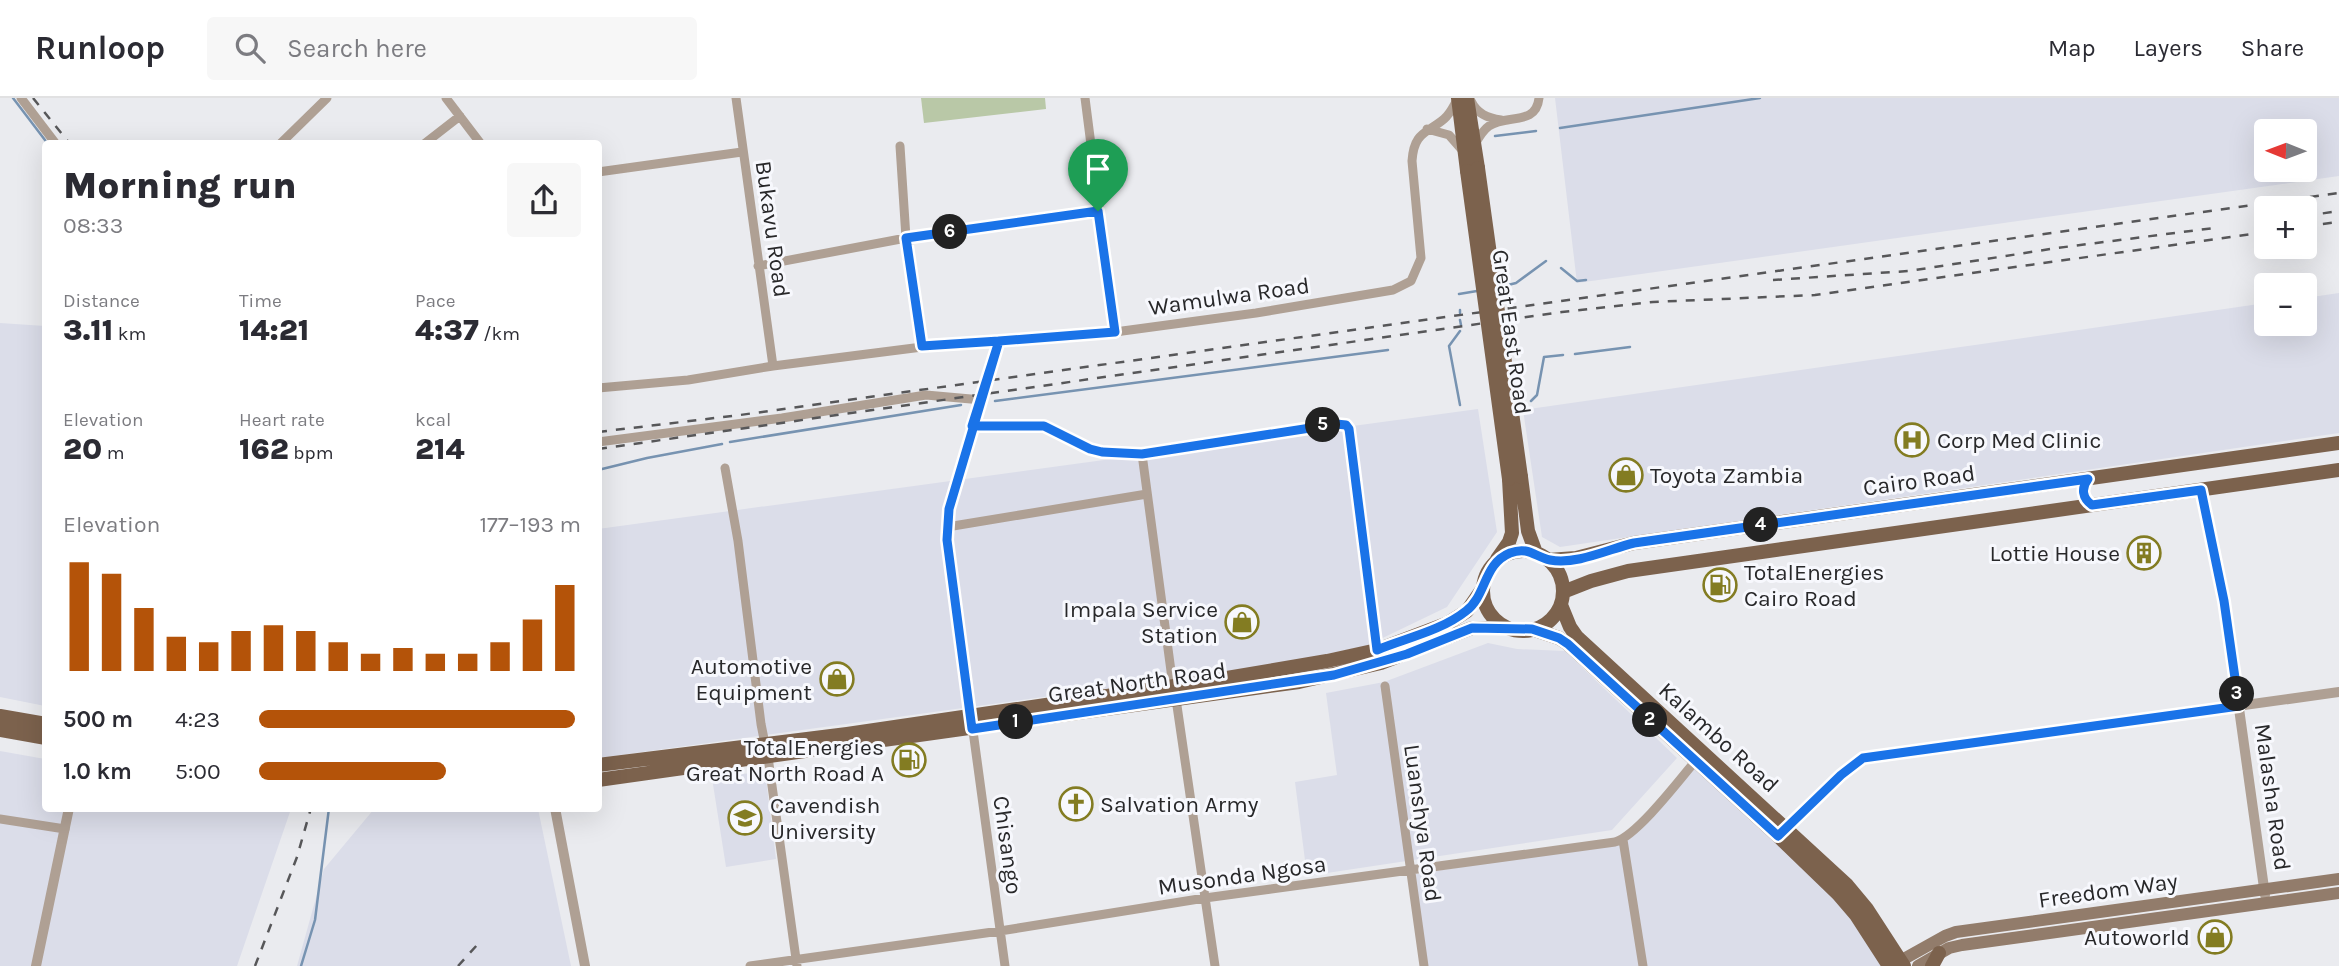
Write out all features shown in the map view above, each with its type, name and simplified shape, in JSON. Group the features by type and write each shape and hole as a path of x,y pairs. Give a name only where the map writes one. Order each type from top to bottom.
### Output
{"main road":[{"name":"Great East Road","path":"1458,98 1470,148 1515,478 1527,526 1542,556"},
{"name":"Great East Road","path":"1468,98 1470,148"},
{"name":"Cairo Road","path":"1542,556 1576,558 1634,543 2339,443"},
{"path":"1562,598 1591,581 1628,571 2339,470"},
{"name":"Great East Road","path":"1492,566 1511,538 1515,478"},
{"path":"2088,479 2083,492 2092,505"},
{"path":"2064,482 2073,494 2068,509"},
{"path":"1799,520 1794,532 1797,541 1803,546"},
{"path":"1775,523 1784,534 1779,550"},
{"path":"1524,551 1542,556 1559,574 1562,598 1554,616 1544,625 1532,629 1508,628 1497,621 1484,601 1483,588 1492,566 1512,552 1524,551"},
{"name":"Great North Road","path":"1175,693 1377,650 1448,623 1467,611 1483,588"},
{"name":"Kalambo Road","path":"1562,598 1570,628 1577,637 1699,757"},
{"name":"Great North Road","path":"602,779 766,751 1175,693 1334,675 1394,659 1472,628 1508,628"},
{"name":"Kalambo Road","path":"1532,629 1568,644 1782,832 1838,894 1896,965"},
{"path":"0,716 42,723"},
{"name":"Great North Road","path":"602,765 766,751 823,750 971,722"},
{"path":"0,730 42,737"},
{"name":"Freedom Way","path":"1917,966 1936,960 1949,948 1967,944 2265,896 2339,879"},
{"name":"Freedom Way","path":"1896,965 1956,932 2265,896 2339,893"}],"street":[{"path":"21,98 54,140"},
{"path":"284,140 327,98"},
{"path":"446,98 478,140"},
{"name":"Bukavu Road","path":"736,98 773,366"},
{"path":"1085,98 1115,332"},
{"name":"Wamulwa Road","path":"602,388 688,380 922,346 1115,332 1256,313 1393,290 1411,281 1421,258 1412,161 1415,142 1427,129 1446,117 1458,98"},
{"path":"1468,98 1478,112 1487,118 1503,121"},
{"path":"1427,129 1449,135 1470,148 1487,127 1533,113 1539,98"},
{"path":"429,140 460,116"},
{"path":"900,146 906,238 922,346"},
{"path":"602,171 742,152"},
{"path":"758,266 906,238 1098,211"},
{"name":"Chisango","path":"999,341 972,426 949,509 947,527 1005,966"},
{"path":"602,441 782,418 926,394 982,400"},
{"path":"972,426 1044,426 1090,449 1142,454 1336,424 1348,427 1377,650"},
{"path":"1142,454 1215,966"},
{"path":"725,468 738,541 797,962"},
{"name":"Malasha Road","path":"2201,490 2224,601 2265,896"},
{"path":"947,527 1147,494"},
{"name":"Luanshya Road","path":"1385,685 1424,966"},
{"path":"1782,832 1851,765 1863,758 2339,692"},
{"path":"1643,966 1623,840 1699,757"},
{"path":"36,966 68,812"},
{"path":"556,812 585,966"},
{"path":"0,819 65,829"},
{"name":"Musonda Ngosa","path":"750,966 797,962 1205,898 1623,840"}],"shaded area":[{"path":"1555,98 2339,98 2339,176 2317,179 2317,119 2254,119 2254,182 2296,182 1577,283"},
{"path":"2339,293 2339,433 1560,547 1542,537 1523,410 2254,305 2254,336 2317,336 2317,296"},
{"path":"0,323 42,326 42,705 0,697"},
{"path":"1478,409 1497,532 1447,607 1366,646 1268,666 602,758 602,528"},
{"path":"1488,643 1517,649 1565,651 1677,758 1612,830 1307,876 1295,782 1337,775 1326,693 1384,682"},
{"path":"0,751 42,758 42,812 290,812 237,966 0,966"},
{"path":"1697,753 1843,887 1890,966 1423,966 1410,875 1624,842"},
{"name":"Cavendish University","path":"765,771 776,859 726,867 712,778"},
{"path":"372,812 539,812 571,966 297,966 324,869"}],"green space":[{"path":"921,98 1045,98 1046,109 924,123"}],"waterway":[{"path":"13,98 45,140"},
{"path":"1560,128 1760,98"},
{"path":"1495,136 1536,131"},
{"path":"1500,287 1516,283 1546,261"},
{"path":"1561,268 1577,281 1586,280"},
{"path":"1459,294 1477,291"},
{"path":"1460,320 1461,325"},
{"path":"1460,331 1449,346 1460,405"},
{"path":"1575,354 1630,347"},
{"path":"995,401 1388,350"},
{"path":"1531,401 1537,395 1544,357 1563,355"},
{"path":"730,442 961,405"},
{"path":"602,469 722,444"},
{"path":"301,966 315,920 328,812"}],"railway":[{"path":"33,98 67,140"},
{"path":"602,432 740,415 2339,193"},
{"path":"2317,214 2339,211"},
{"path":"2317,225 2339,222"},
{"path":"1773,280 1909,271 2057,248 2214,228"},
{"path":"602,448 1562,312 1653,302 1815,295 2254,234"},
{"path":"255,966 297,857 310,812"},
{"path":"458,966 478,944"}],"place":[{"name":"Corp Med Clinic","path":"1912,440"},
{"name":"Toyota Zambia","path":"1626,475"},
{"name":"Lottie House","path":"2144,553"},
{"name":"TotalEnergies Cairo Road","path":"1720,585"},
{"name":"Impala Service Station","path":"1242,622"},
{"name":"Automotive Equipment","path":"837,679"},
{"name":"TotalEnergies Great North Road A","path":"909,760"},
{"name":"Salvation Army","path":"1076,804"},
{"name":"Cavendish University","path":"745,818"},
{"name":"Autoworld","path":"2215,937"}],"route":[{"path":"1098,211 906,238 922,346 999,341 988,381 985,393 982,400 972,426 1044,426 1090,449 1115,454 1142,454 1336,424 1346,425 1349,429 1377,650 1448,623 1467,611 1483,588 1492,566 1512,552 1524,551 1536,553 1548,560 1565,560 1634,543 2088,479 2083,492 2088,503 2092,505 2201,490 2224,601 2239,706 1863,758 1851,765 1778,836 1568,644 1532,629 1472,628 1381,663 1334,675 972,729 947,540 949,509 972,426 985,393 999,341 1115,332 1098,211"}]}
